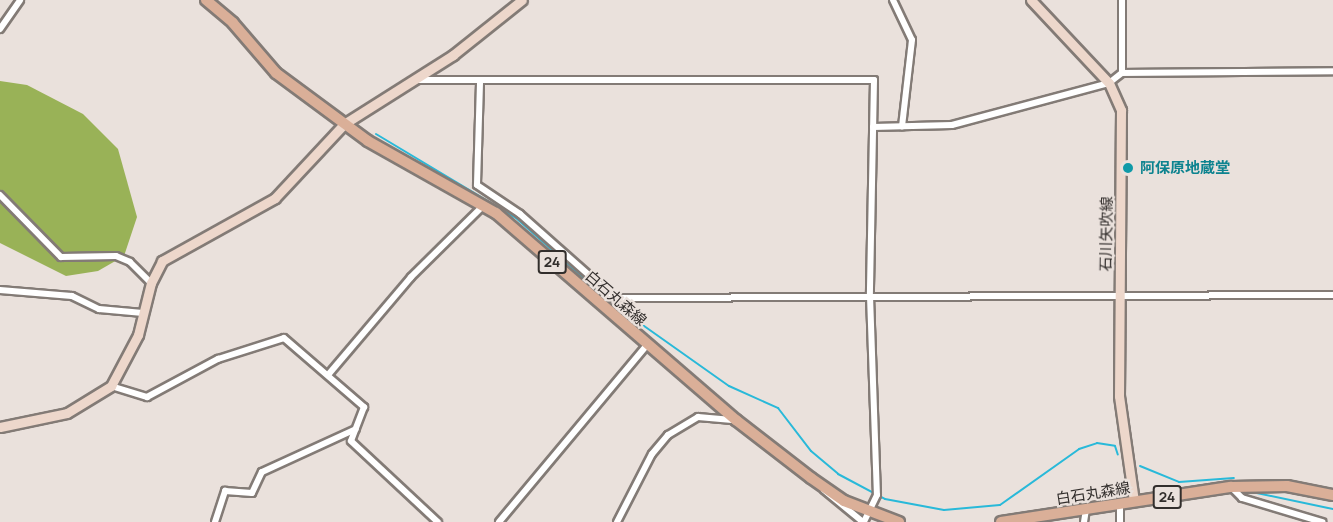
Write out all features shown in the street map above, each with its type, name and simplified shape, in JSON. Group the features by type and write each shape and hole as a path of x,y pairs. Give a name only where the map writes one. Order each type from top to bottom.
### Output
{"main road":[{"name":"白石丸森線","path":"206,0 233,23 276,73 344,124 484,205 736,420 865,519 899,522"},
{"name":"白石丸森線","path":"1000,522 1231,487 1287,486 1333,495"}],"street":[{"path":"0,28 20,0"},
{"path":"0,427 67,413 111,386 135,343 151,283 162,261 180,248 275,198 344,124 453,55 522,0"},
{"path":"893,0 912,40 902,126"},
{"name":"石川矢吹線","path":"1031,0 1109,83 1121,110 1119,396 1134,501"},
{"path":"1122,0 1122,73"},
{"path":"873,126 952,125 1109,83 1122,73 1333,72"},
{"path":"411,80 480,82 874,80 870,296 876,497 865,519"},
{"path":"480,82 477,185 520,214 615,297 1333,295"},
{"path":"0,195 61,257 116,256 130,262 151,283"},
{"path":"328,375 411,277 484,205"},
{"path":"0,290 72,296 99,309 143,313"},
{"path":"111,386 147,397 181,376 279,336 364,407 360,428 351,441 359,453 438,522"},
{"path":"499,522 647,345"},
{"path":"617,522 652,454 668,435 698,417 736,420"},
{"path":"215,522 225,491 252,494 262,472 360,428"},
{"path":"1231,487 1242,498 1322,522"},
{"path":"1120,504 1120,522"},
{"path":"1084,522 1086,509"}],"green space":[{"path":"0,81 27,85 83,114 118,149 137,217 124,256 98,271 66,276 0,243"}],"waterway":[{"path":"376,134 516,218 613,304 729,386 778,408 811,451 838,474 885,499 944,510 1000,505 1079,449 1097,443 1115,446 1118,455"},
{"path":"1140,466 1179,482 1234,478"},
{"path":"1252,492 1333,509"}],"place":[{"name":"阿保原地蔵堂","path":"1128,168"}]}
